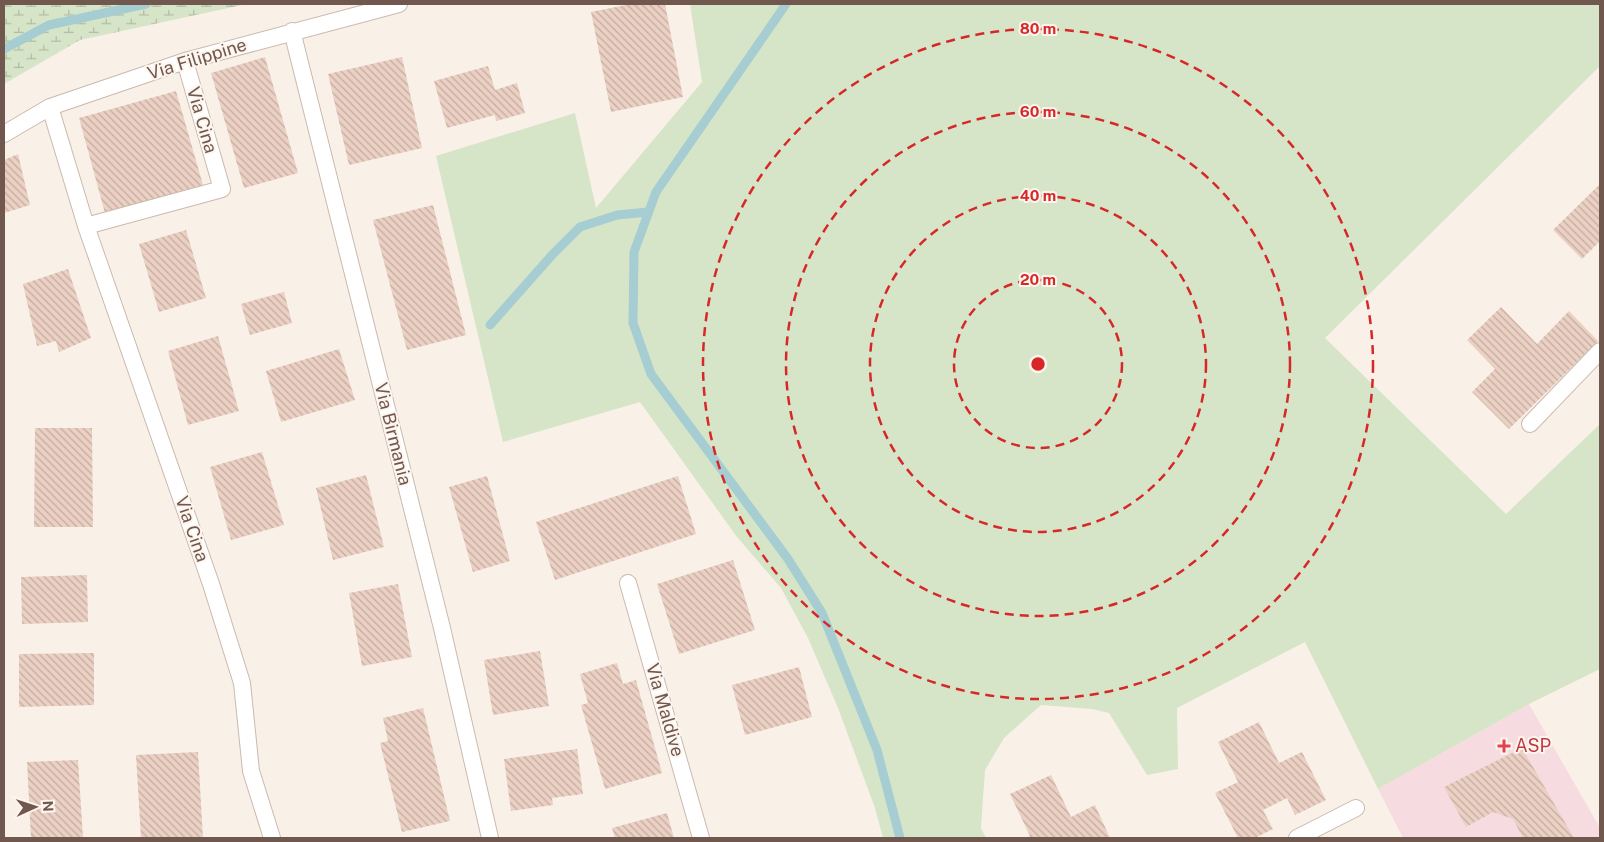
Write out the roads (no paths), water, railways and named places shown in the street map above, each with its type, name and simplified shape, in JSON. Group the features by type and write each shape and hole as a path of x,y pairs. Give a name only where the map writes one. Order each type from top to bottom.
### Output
{"lane":[{"name":"Via Filippine","path":"4,134 50,107 185,60 399,4"},
{"name":"Via Birmania","path":"292,31 442,628 490,838"},
{"name":"Via Cina","path":"86,226 222,189 185,60"},
{"name":"Via Cina","path":"50,107 86,226 211,584 242,683 251,771 272,838"},
{"path":"1530,424 1600,351"},
{"name":"Via Maldive","path":"628,583 701,838"},
{"path":"1297,838 1356,808"}],"waterway":[{"path":"4,49 49,25 146,4"},
{"path":"786,4 656,192 634,252 633,323 651,374 788,559 822,613 877,750 900,838"},
{"path":"490,325 552,255 580,227 617,215 648,212"}],"place":[{"name":"ASP","path":"1504,746"}]}
